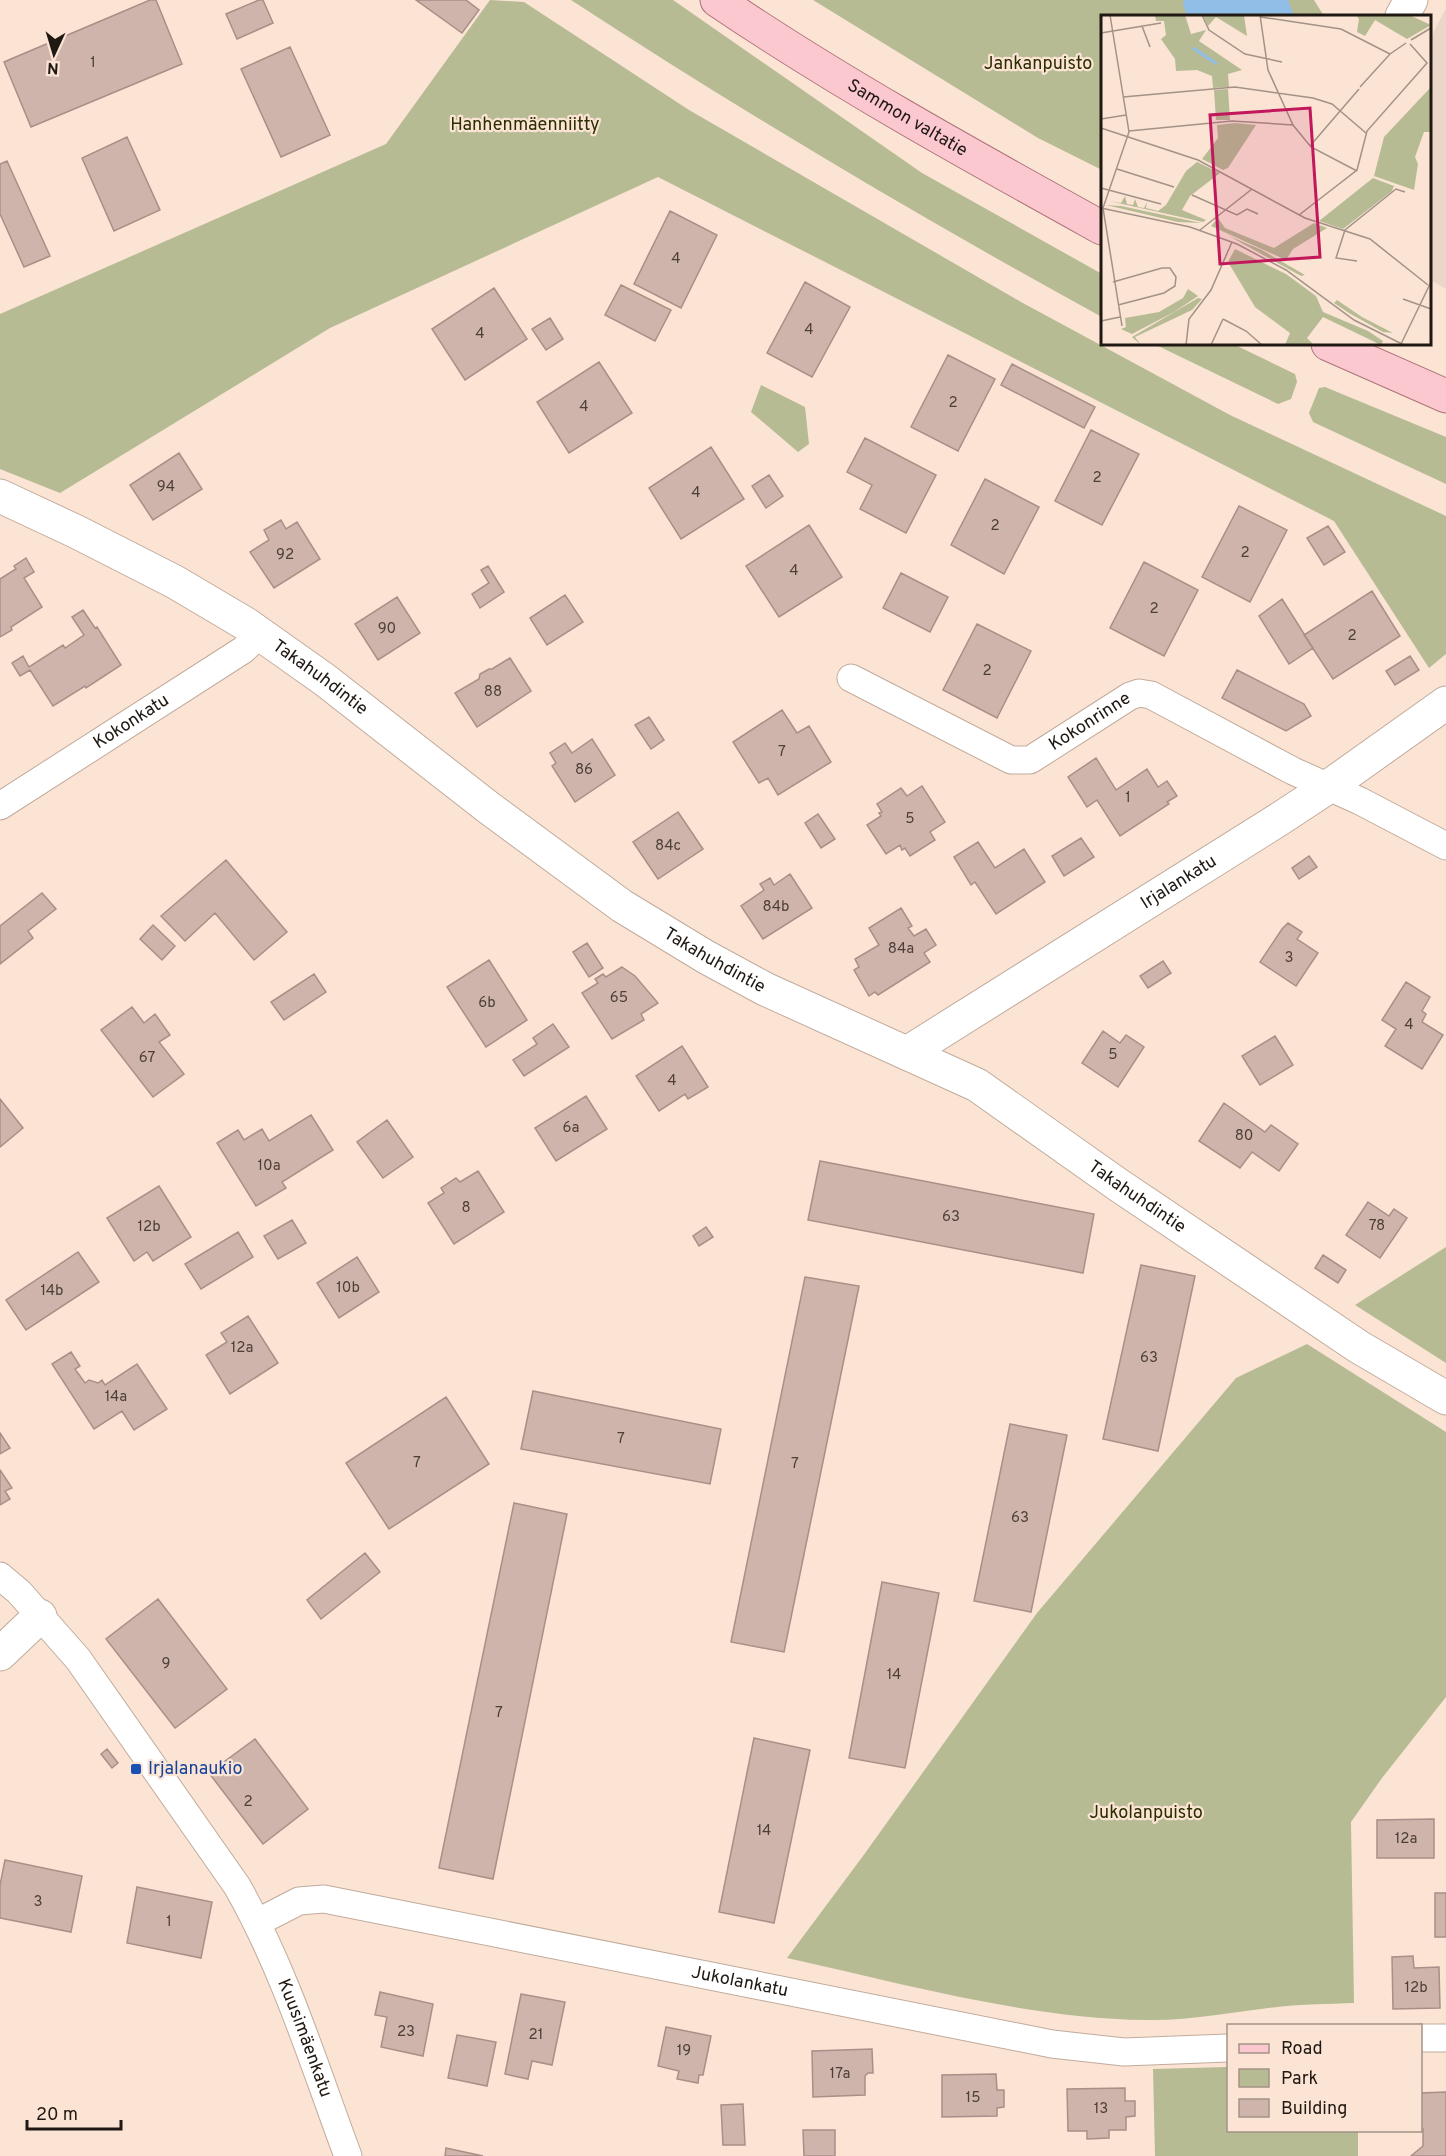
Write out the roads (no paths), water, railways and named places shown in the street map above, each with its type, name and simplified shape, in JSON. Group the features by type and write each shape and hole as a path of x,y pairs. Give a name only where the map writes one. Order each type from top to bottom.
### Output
{"main road":[{"name":"Sammon valtatie","path":"717,0 868,97 1101,227"},
{"path":"1330,345 1446,396"}],"street":[{"path":"1403,15 1411,0"},
{"name":"Takahuhdintie","path":"0,496 175,582 261,633 489,808 630,912 763,988 977,1085 1117,1184 1330,1327 1446,1398"},
{"name":"Kokonkatu","path":"0,806 243,650 261,633"},
{"name":"Kokonrinne","path":"851,678 1011,760 1030,760 1130,696 1139,693 1151,695 1293,771 1360,801 1446,846"},
{"name":"Irjalankatu","path":"907,1053 1328,787 1446,702"},
{"path":"0,1576 19,1592 78,1659 237,1886 258,1922"},
{"path":"0,1654 40,1616"},
{"name":"Jukolankatu","path":"258,1922 299,1901 324,1899 1052,2044 1124,2052 1227,2048"},
{"name":"Kuusimäenkatu","path":"258,1922 348,2156"},
{"path":"1422,2038 1446,2038"}],"water":[{"path":"1184,0 1288,0 1294,15 1187,15"}],"place":[{"name":"Irjalanaukio","path":"136,1769"}],"park label":[{"name":"Jankanpuisto","path":"1038,64"},
{"name":"Hanhenmäenniitty","path":"525,125"},
{"name":"Jukolanpuisto","path":"1146,1813"}]}
